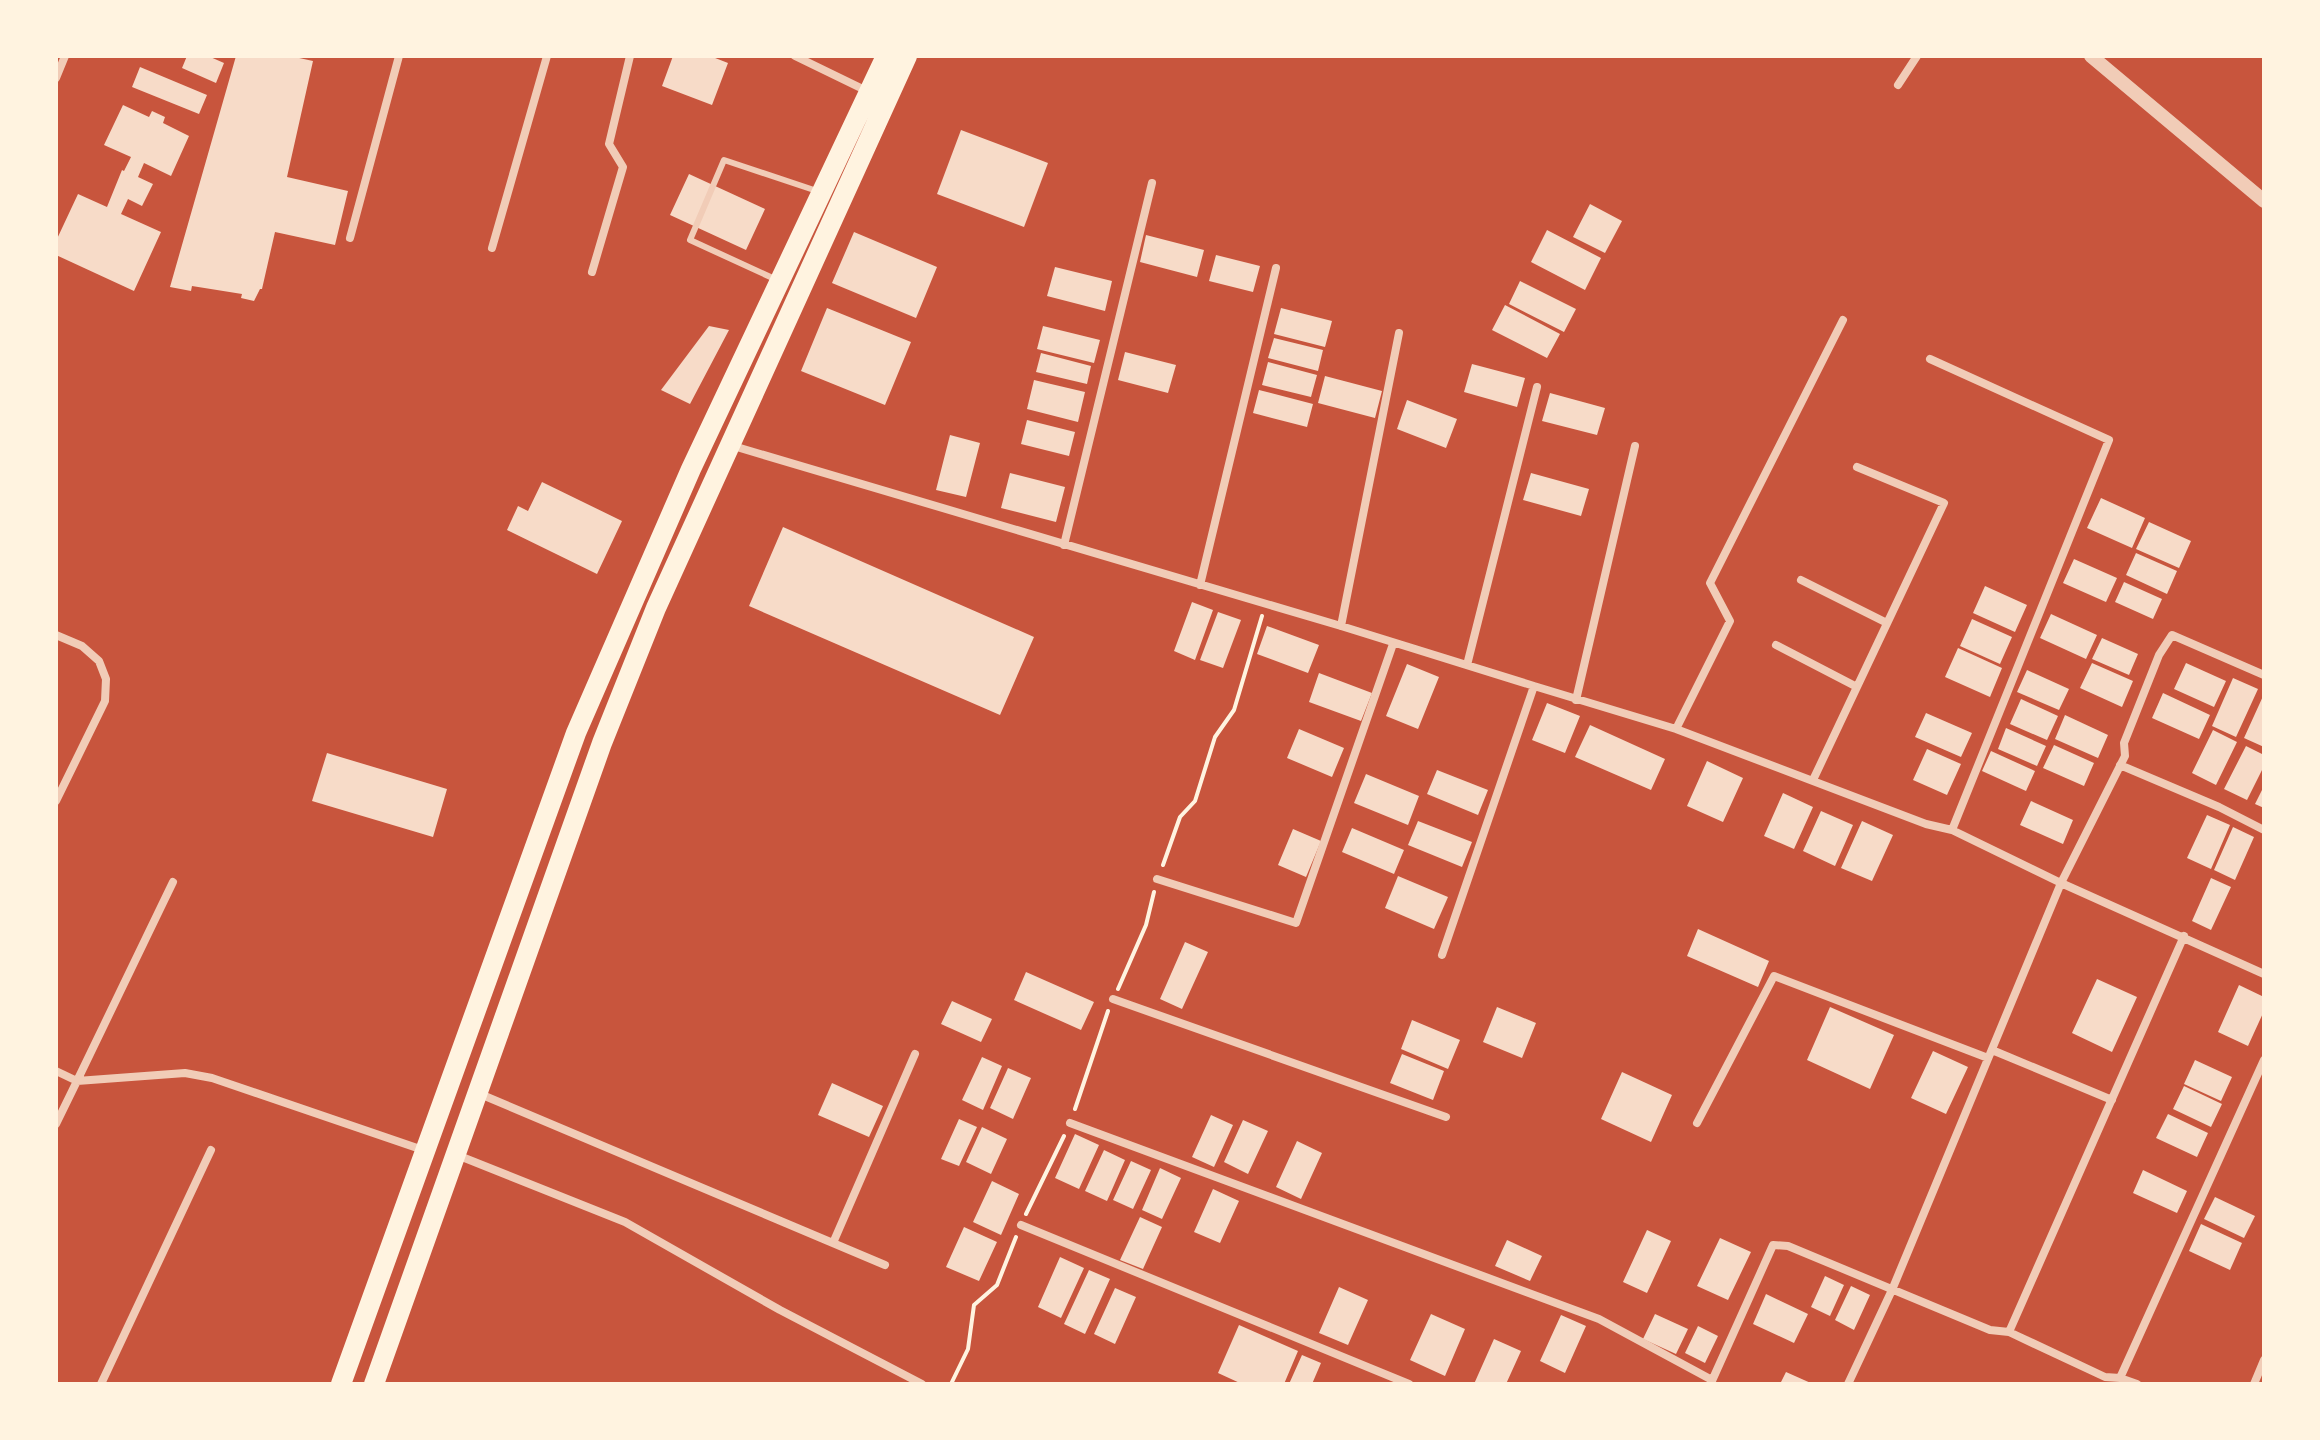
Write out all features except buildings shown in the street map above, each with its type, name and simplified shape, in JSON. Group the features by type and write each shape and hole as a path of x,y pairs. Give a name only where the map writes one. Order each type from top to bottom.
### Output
{"main road":[{"path":"374,1384 602,743 656,608 878,96 886,56"},
{"path":"341,1384 576,733 691,469 822,193 878,96 907,56"}],"street":[{"path":"56,78 65,56"},
{"path":"350,238 399,56"},
{"path":"492,248 547,56"},
{"path":"592,272 623,167 609,144 630,56"},
{"path":"795,56 878,96"},
{"path":"1898,85 1917,56"},
{"path":"2091,56 2264,201"},
{"path":"1064,545 1152,183"},
{"path":"1200,585 1276,268"},
{"path":"1676,729 1730,621 1710,583 1843,320"},
{"path":"1341,626 1399,333"},
{"path":"1930,359 2109,440 1952,830"},
{"path":"1467,665 1537,387"},
{"path":"728,445 1341,626 1676,729 1926,824 1952,830 2061,883 2264,974"},
{"path":"1576,700 1635,446"},
{"path":"1813,780 1944,503 1857,467"},
{"path":"1801,580 1887,623"},
{"path":"56,635 82,646 99,661 106,679 105,701 56,801"},
{"path":"1848,1384 1892,1290 2061,883 2125,756 2124,743 2159,655 2172,635 2264,675"},
{"path":"1157,879 1296,923 1393,644"},
{"path":"1776,645 1857,687"},
{"path":"1442,955 1534,686"},
{"path":"2120,765 2219,807 2264,830"},
{"path":"56,1124 173,882"},
{"path":"2009,1332 2184,936"},
{"path":"1697,1123 1774,976 2112,1100"},
{"path":"1113,999 1446,1117"},
{"path":"833,1243 915,1054"},
{"path":"2120,1378 2264,1060"},
{"path":"56,1071 77,1081 185,1073 212,1078 426,1151"},
{"path":"477,1092 885,1265"},
{"path":"1070,1123 1599,1319 1712,1382 1773,1245 1788,1246 1990,1330 2009,1332 2105,1377 2137,1384"},
{"path":"101,1384 211,1150"},
{"path":"454,1154 625,1222 780,1310 922,1384"},
{"path":"1021,1225 1409,1384"},
{"path":"2254,1384 2264,1360"}],"lane":[{"path":"781,281 690,240 724,160 822,193"}]}
